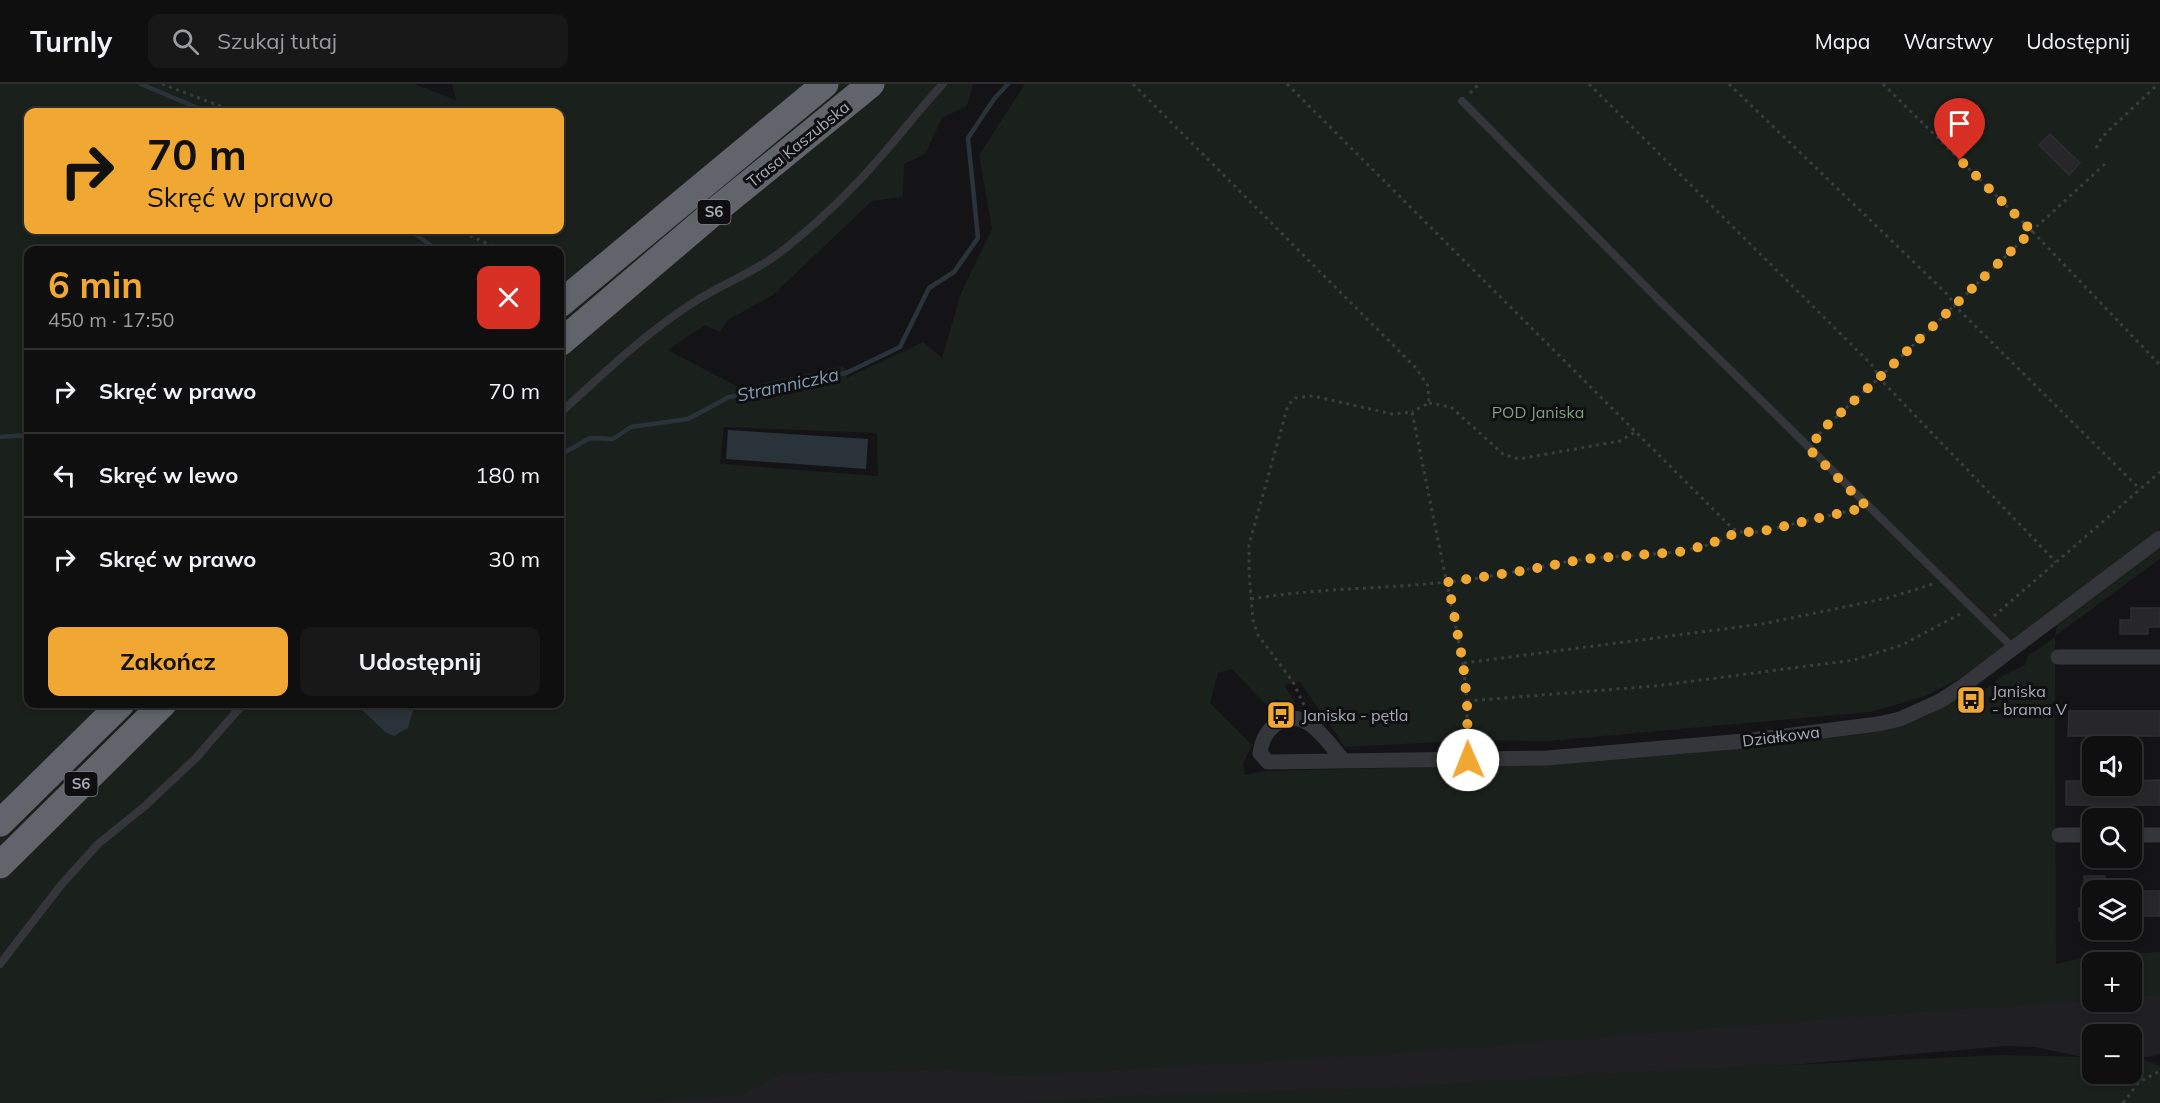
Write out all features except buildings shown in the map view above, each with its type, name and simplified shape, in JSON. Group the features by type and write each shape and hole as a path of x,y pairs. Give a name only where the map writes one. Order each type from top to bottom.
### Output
{"highway":[{"name":"Trasa Kaszubska","path":"564,301 825,84"},
{"name":"Trasa Kaszubska","path":"564,340 720,207 871,84"},
{"name":"S6","path":"0,823 117,708"},
{"name":"S6","path":"0,865 159,708"}],"street":[{"name":"Działkowa","path":"1309,722 1295,718 1283,719 1262,740 1260,753 1268,762 1547,758 1744,741 1878,724 1900,719 1940,701 1964,686 2160,538"},
{"path":"2058,657 2160,657"},
{"path":"1309,722 1344,761"},
{"path":"2059,835 2082,835"},
{"path":"2142,835 2160,835"}],"lane":[{"path":"564,409 656,328 687,306 756,270 786,248 862,178 916,112 943,84"},
{"path":"1462,101 1867,507 2013,648"},
{"path":"0,964 61,885 98,844 145,806 196,758 240,708"}],"path":[{"path":"162,84 225,108"},
{"path":"1133,84 1416,368 1428,386 1429,403"},
{"path":"1287,84 1635,432 1739,532"},
{"path":"1589,84 1873,366 1879,378 2056,562"},
{"path":"1729,84 1949,296 1955,306 2139,488"},
{"path":"1882,84 2032,231 2160,365"},
{"path":"2096,148 2102,137 2158,84"},
{"path":"1809,449 1823,429 2107,162"},
{"path":"465,234 494,246"},
{"path":"1309,722 1293,682 1258,635 1253,620 1248,573 1249,544 1288,405 1295,398 1313,396 1392,414 1412,412 1429,403 1451,407 1503,454 1519,459 1620,441 1635,432"},
{"path":"1412,412 1463,663 1467,701 1468,760"},
{"path":"1985,623 2160,472"},
{"path":"1251,599 1345,589 1448,582 1585,559 1679,552 1707,545 1739,532 1759,532 1867,507"},
{"path":"1463,663 1762,624 1888,598 1943,580"},
{"path":"1467,701 1655,686 1854,660 1902,645 1972,609"},
{"path":"2123,1103 2139,1082 2160,1071"}],"shaded area":[{"path":"728,430 868,439 866,469 726,459"},
{"path":"360,708 414,708 408,728 394,736 385,732"},
{"path":"2160,952 2160,1054 2148,1057 2142,1057 2142,1024 2082,1024 2082,1057 2035,1047 2005,1046 1316,1103 269,1103 642,1077 1887,1010 2082,958 2082,1012 2142,1012 2142,953"}],"green space":[{"name":"POD Janiska","path":"0,84 414,84 456,100 452,84 973,84 967,106 942,118 925,154 904,164 903,197 872,201 773,295 728,320 720,332 705,325 668,350 740,388 844,366 847,378 923,342 942,358 961,293 992,229 979,155 1025,84 2160,84 2160,529 2019,637 1957,680 1923,697 1870,712 1548,741 1480,740 1345,747 1300,682 1284,685 1296,703 1287,709 1277,699 1266,705 1232,669 1218,673 1210,703 1252,745 1243,764 1245,775 1268,771 1549,764 1739,748 1872,733 1927,716 1960,697 1965,706 2002,676 2025,665 2028,656 2055,637 2056,964 2082,958 2082,1001 1366,1055 1015,1076 955,1069 781,1074 742,1095 628,1103 0,1103","holes":["724,427 877,433 878,476 720,464"]},
{"path":"2160,545 2160,559 2055,636 2057,624"},
{"path":"2160,952 2160,995 2142,996 2142,953"},
{"path":"2000,1055 2082,1057 2082,1084 2142,1084 2142,1059 2160,1066 2160,1103 1023,1103 1129,1096 1389,1088 1616,1073"}],"waterway":[{"path":"141,84 198,108"},
{"name":"Stramniczka","path":"564,453 590,438 613,439 631,427 688,419 729,397 846,373 900,347 929,288 954,272 978,238 968,138 994,99 1008,84"},
{"path":"415,234 432,246"},
{"name":"Stramniczka","path":"0,437 24,435"}],"place":[{"name":"Janiska - brama V","path":"1971,700"},
{"name":"Janiska - pętla","path":"1281,715"}],"route":[{"path":"1468,760 1467,701 1463,663 1448,582 1585,559 1679,552 1729,538 1739,532 1759,532 1867,507 1809,449 1823,429 2032,231 1960,160"}]}
